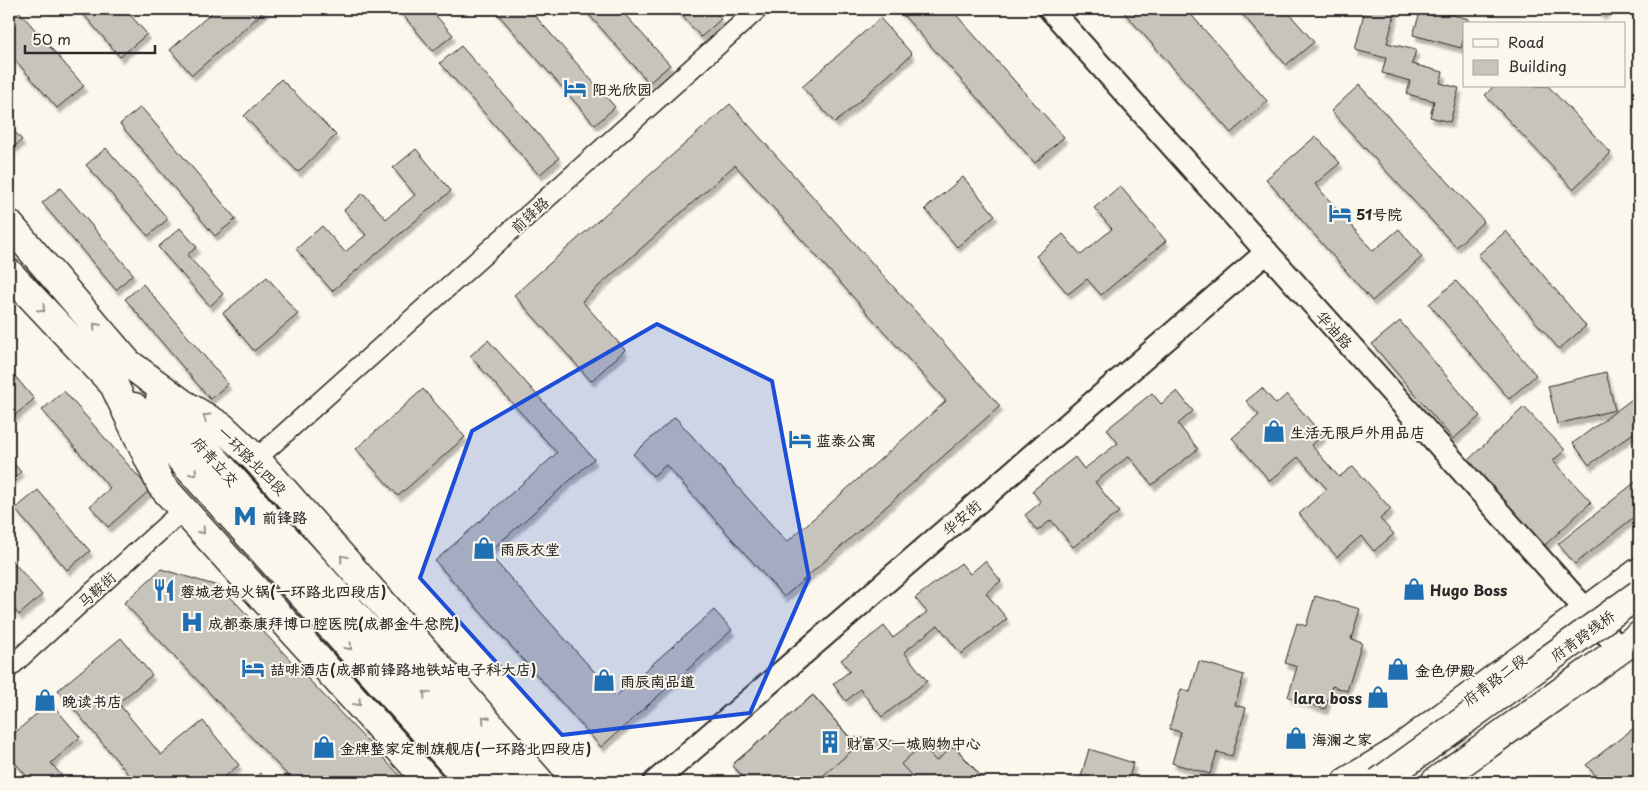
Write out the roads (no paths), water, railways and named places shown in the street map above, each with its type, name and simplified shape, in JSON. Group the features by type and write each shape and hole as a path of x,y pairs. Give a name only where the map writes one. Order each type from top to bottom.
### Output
{"main road":[{"name":"一环路北四段","path":"9,224 121,374 161,485 429,782"},
{"name":"一环路北四段","path":"9,274 121,374 182,403 222,428 256,459 540,782"},
{"name":"府青立交","path":"121,374 470,782"},
{"name":"府青立交","path":"121,374 506,782"},
{"name":"府青路二段","path":"1346,782 1391,755 1639,572"},
{"name":"府青跨线桥","path":"1379,782 1639,594"},
{"name":"府青跨线桥","path":"1408,782 1639,616"},
{"path":"1436,782 1629,643"},
{"path":"1354,782 1391,755"}],"street":[{"name":"前锋路","path":"256,459 758,9"},
{"name":"华油路","path":"1050,9 1586,610 1629,643"},
{"name":"华安街","path":"655,782 1267,252"},
{"name":"马鞍街","path":"9,668 183,510"}],"place":[{"name":"阳光欣园","path":"575,88"},
{"name":"51号院","path":"1340,213"},
{"name":"生活无限户外用品店","path":"1274,431"},
{"name":"蓝泰公寓","path":"800,439"},
{"name":"前锋路","path":"245,516"},
{"name":"雨辰衣堂","path":"484,548"},
{"name":"Hugo Boss","path":"1414,589"},
{"name":"蓉城老妈火锅(一环路北四段店)","path":"164,590"},
{"name":"成都泰康拜博口腔医院(成都金牛总院)","path":"192,622"},
{"name":"喆啡酒店(成都前锋路地铁站电子科大店)","path":"253,668"},
{"name":"金色伊殿","path":"1398,669"},
{"name":"雨辰南品道","path":"604,680"},
{"name":"lara boss","path":"1378,697"},
{"name":"晚读书店","path":"45,700"},
{"name":"海澜之家","path":"1296,738"},
{"name":"财富又一城购物中心","path":"830,742"},
{"name":"金牌整家定制旗舰店(一环路北四段店)","path":"324,747"}]}
